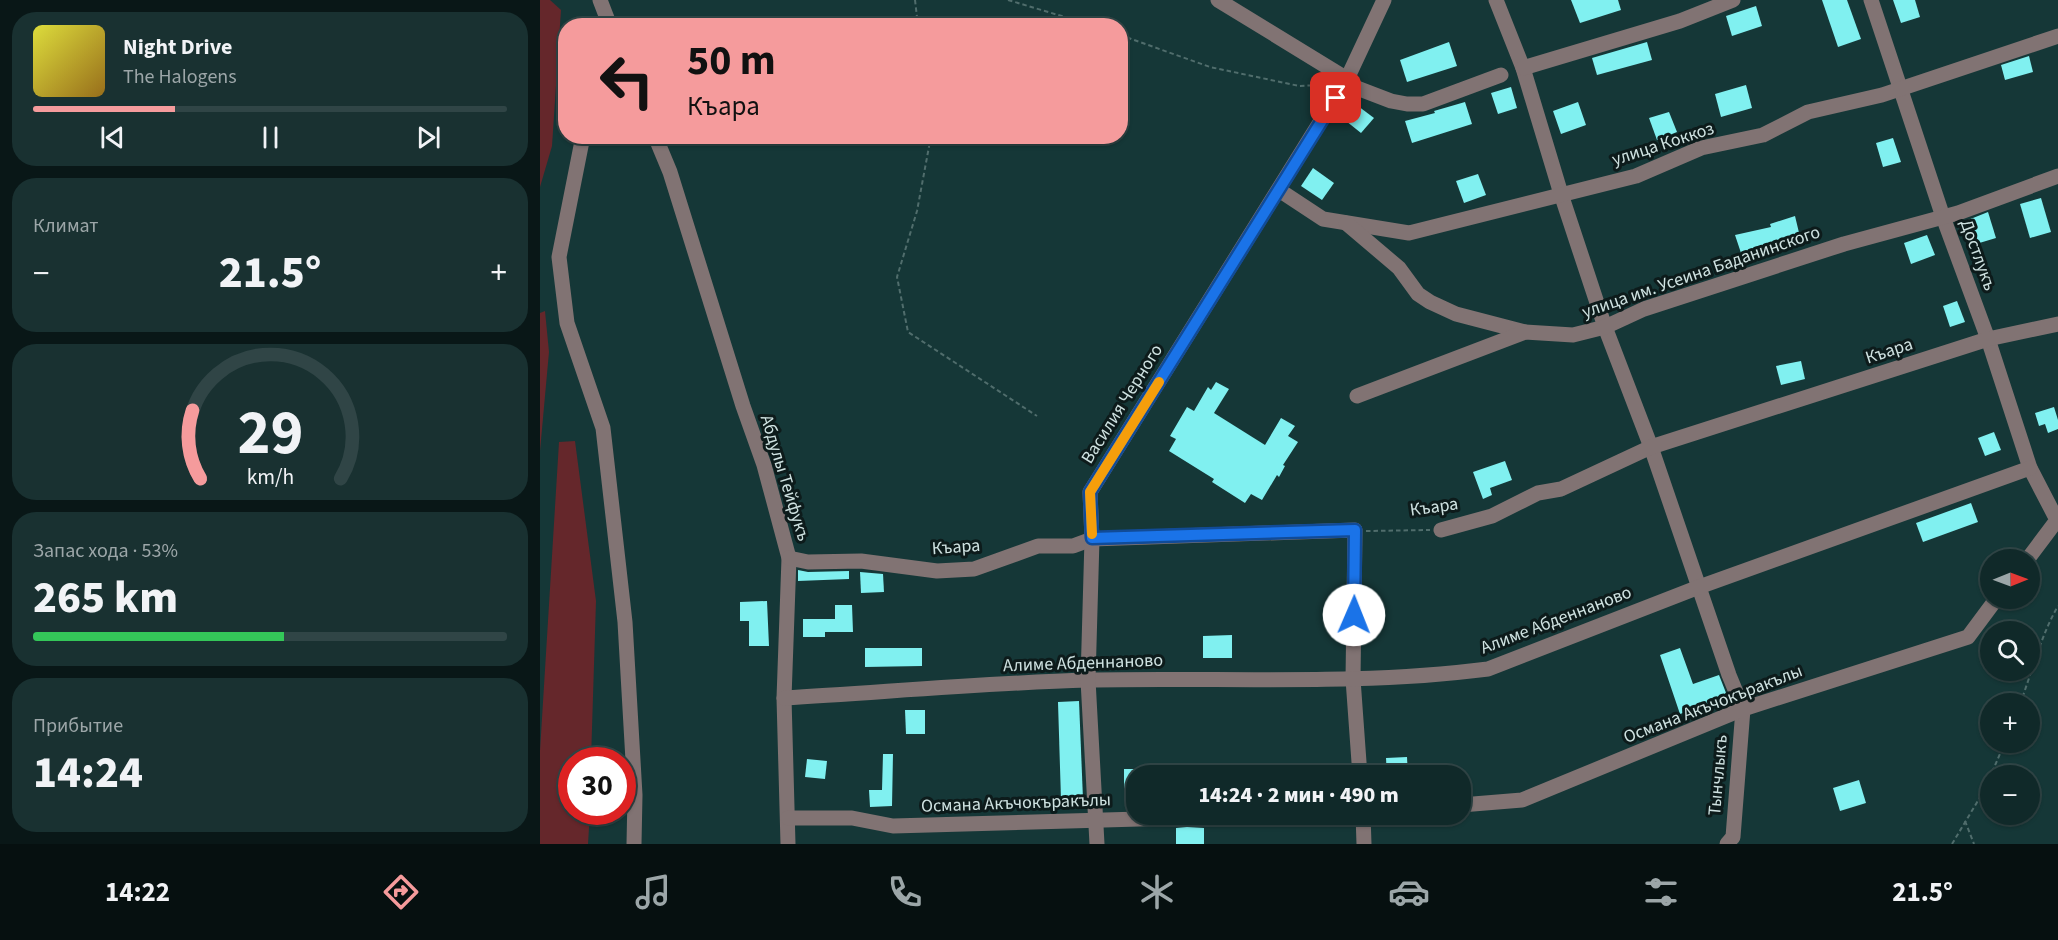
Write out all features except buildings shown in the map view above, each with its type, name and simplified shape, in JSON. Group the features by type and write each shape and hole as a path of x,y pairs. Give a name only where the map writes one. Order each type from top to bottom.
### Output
{"street":[{"path":"600,0 600,18"},
{"path":"600,0 607,18"},
{"path":"1218,0 1347,79 1357,88 1391,101 1423,104 1501,75"},
{"name":"Василия Черного","path":"1097,844 1088,680 1092,538 1090,492 1347,79 1384,0"},
{"name":"Тынчлыкъ","path":"1496,0 1523,68 1561,194 1605,327 1651,447 1729,675 1743,709 1733,837 1727,844"},
{"path":"1523,68 1680,21 1733,0"},
{"name":"Достлукъ","path":"1871,0 2030,468 2057,520"},
{"name":"улица Коккоз","path":"1279,190 1323,219 1410,233 1636,176 1701,148 1763,135 1808,112 1882,95 2058,36"},
{"path":"581,144 559,257 567,323 603,428 625,622 634,795 633,844"},
{"name":"Абдулы Тейфукъ","path":"658,144 670,172 743,406 764,465 789,558 784,698 788,844"},
{"name":"улица им. Усеина Баданинского","path":"1357,396 1526,332 1573,335 1605,327 1644,309 1844,244 1958,213 2058,176"},
{"path":"1346,223 1399,268 1418,294 1430,303 1456,314 1526,332"},
{"name":"Къара","path":"1442,530 1492,516 1538,493 1561,489 1651,447 1988,339 2058,324"},
{"name":"Алиме Абденнаново","path":"784,698 1088,680 1353,679 1454,674 1488,669 1699,587 2030,468"},
{"path":"2035,549 2057,520"},
{"path":"1355,530 1353,679 1359,765"},
{"name":"Къара","path":"789,558 808,562 861,561 937,571 965,570 994,563 1038,546 1073,546 1092,538 1355,530"},
{"name":"Османа Акъчокъракълы","path":"1471,804 1522,800 1743,709 1968,637 1989,609"},
{"name":"Османа Акъчокъракълы","path":"788,818 852,818 892,826 1126,820"},
{"path":"1363,825 1364,844"}],"path":[{"path":"915,0 917,18"},
{"path":"1008,0 1068,18"},
{"path":"1128,38 1210,67 1299,86 1321,85 1332,70"},
{"path":"930,144 917,211 897,277 908,332 1037,416"},
{"name":"Къара","path":"1355,530 1442,530"},
{"path":"2024,693 2049,622 2058,606"},
{"path":"1952,844 1985,789 2000,753"},
{"path":"1965,821 1974,844"}],"shaded area":[{"path":"540,0 550,0 561,10 560,18 558,18 552,146 540,187"},
{"path":"545,311 549,352 540,451 540,313"},
{"path":"575,441 596,601 591,747 558,747 558,825 589,825 588,844 540,844 540,751 559,442"}],"slow traffic":[{"path":"1092,534 1090,492 1159,382"}],"route":[{"path":"1336,98 1090,492 1092,538 1355,530 1354,615"}]}
